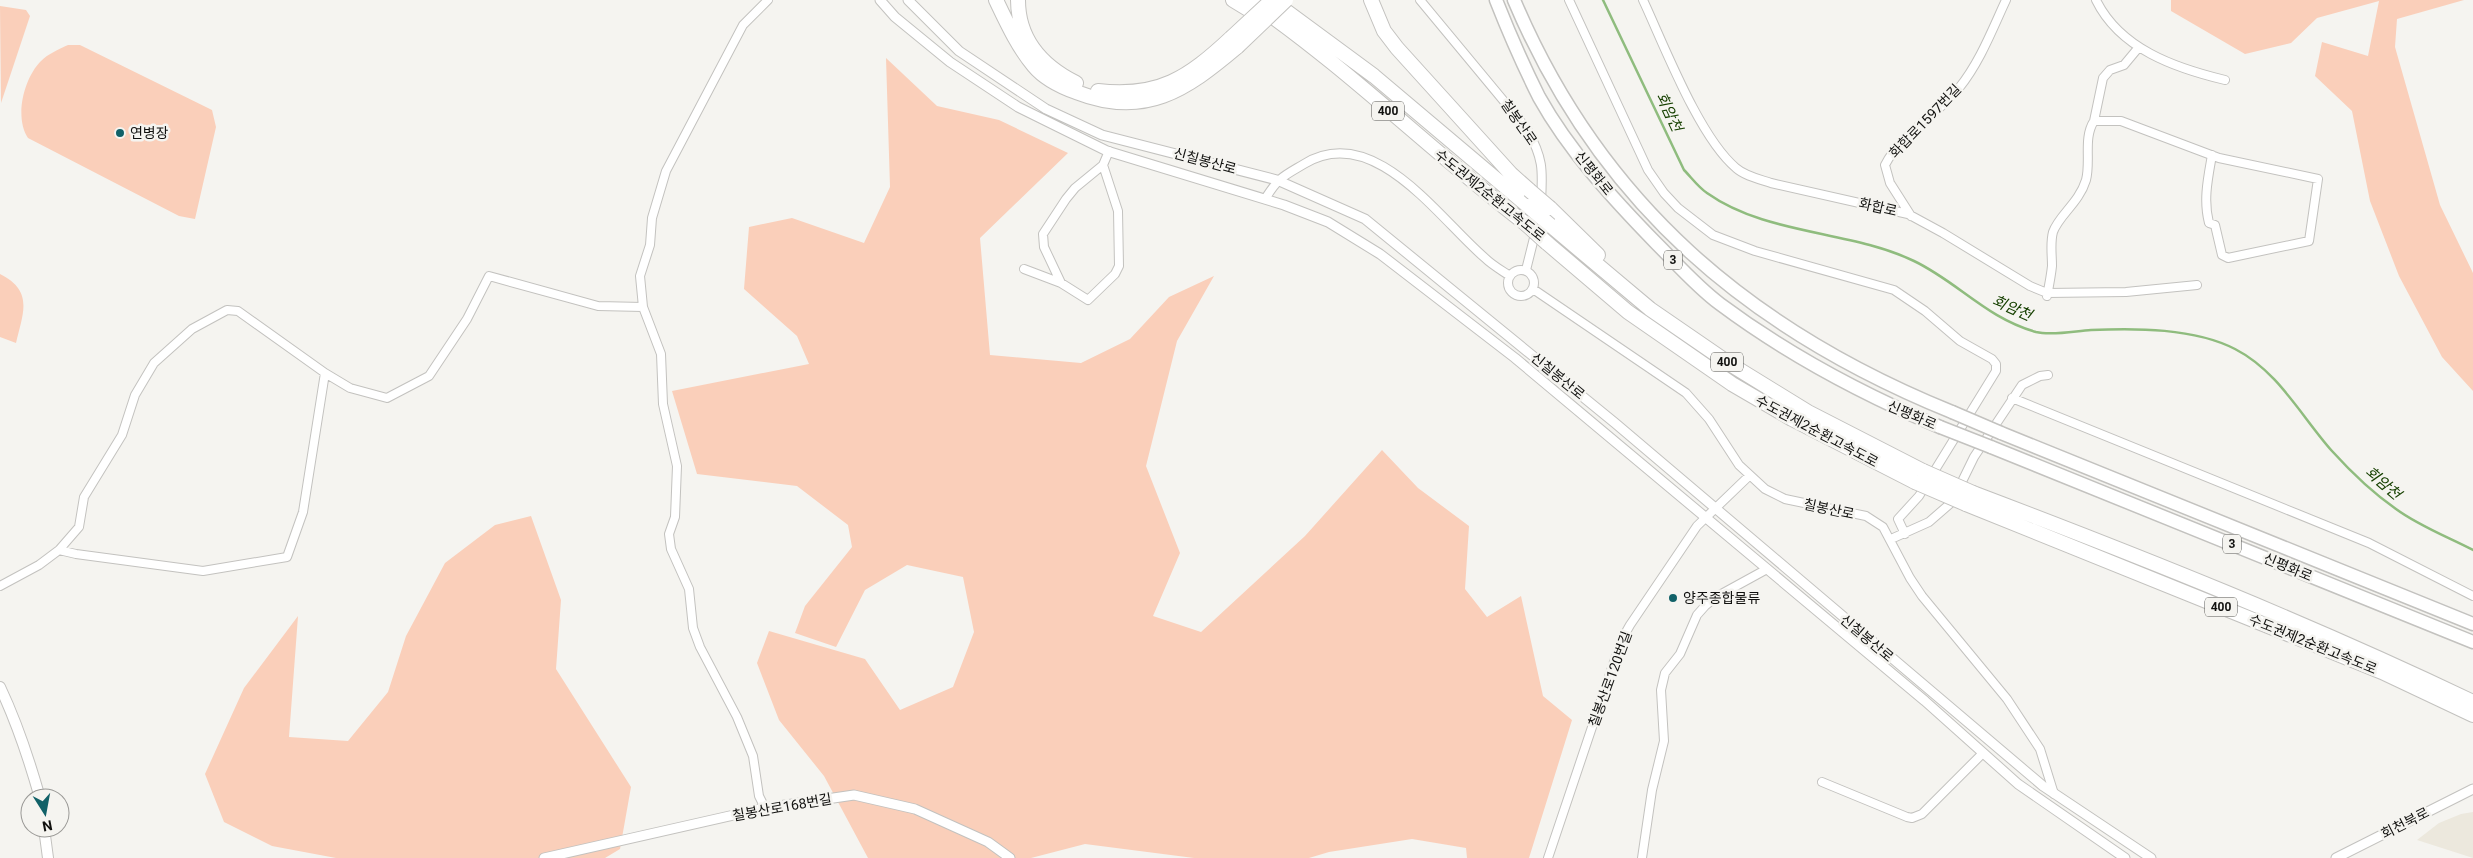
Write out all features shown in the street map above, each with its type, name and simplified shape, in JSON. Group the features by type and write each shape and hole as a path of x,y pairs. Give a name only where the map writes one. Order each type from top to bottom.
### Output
{"highway":[{"path":"996,0 1022,50 1035,68 1070,90 1108,102 1127,104 1170,94 1200,78 1272,0"},
{"path":"1018,0 1022,30 1034,49 1065,77 1098,91 1136,93 1159,87 1184,76 1234,42 1286,0"},
{"path":"1233,0 1312,47"},
{"name":"수도권제2순환고속도로","path":"1249,0 1312,47 1482,191 1526,224 1628,312 1732,384 1792,419 1919,477 2382,672 2473,715"},
{"name":"수도권제2순환고속도로","path":"1272,0 1374,76 1650,309 1730,364 1919,477"},
{"path":"1371,0 1384,31 1397,48 1511,174 1550,208 1650,309"},
{"name":"신평화로","path":"1496,0 1540,97 1558,127 1596,176 1675,262 1718,302 1798,356 1886,404 1940,427 2473,642"},
{"name":"신평화로","path":"1514,0 1540,56 1575,117 1640,204 1678,243 1773,319 1812,344 1900,390 2473,624"},
{"name":"수도권제2순환고속도로","path":"1969,498 2158,564 2391,663 2473,702"}],"main road":[{"path":"0,687 15,719 37,788"},
{"path":"45,838 48,858"}],"street":[{"path":"765,808 759,796 753,756 737,716 700,647 694,628 689,589 671,549 669,534 675,517 677,466 663,404 661,354 643,307 640,276 650,245 652,218 666,171 743,25 768,0"},
{"name":"신칠봉산로","path":"880,0 895,17 950,62 1018,107 1109,151 1265,199 1328,222 1380,254 1515,358 1706,517 2034,796 2125,858"},
{"name":"신칠봉산로","path":"908,0 959,51 1046,109 1102,135 1277,180 1365,219 1615,423 2054,794 2151,858"},
{"name":"칠봉산로","path":"1420,0 1521,122 1539,150 1542,175 1541,208 1526,270"},
{"path":"1569,0 1648,170 1664,193 1696,224 1713,235 1746,248 1894,290 1925,311 1960,341 1992,359 1996,364 1996,372 1919,496 1898,519 1905,534"},
{"name":"화합로","path":"1643,0 1704,128 1721,154 1737,169 1771,183 1911,216 1943,233 2047,296 2126,292 2197,285"},
{"name":"화합로1597번길","path":"1911,216 1890,183 1885,165 1902,142 1959,88 1982,52 2006,0"},
{"path":"2096,0 2118,31 2139,47 2184,70 2225,80"},
{"path":"2047,296 2054,230 2072,207 2085,181 2088,167 2088,132 2094,120 2102,78 2110,70 2124,64 2139,47"},
{"path":"2094,120 2121,121 2212,155 2318,179 2310,241 2228,258 2222,255 2215,225 2209,223 2207,217 2205,196 2212,155"},
{"path":"1061,283 1044,247 1043,234 1075,188 1103,165 1109,151"},
{"path":"1265,199 1277,180 1323,155 1346,152 1363,157 1405,181 1431,203 1485,258 1510,276"},
{"path":"1024,269 1061,283 1088,300 1117,270 1118,210 1103,165"},
{"path":"1517,270 1526,270 1534,280 1533,289 1526,295 1514,294 1509,288 1510,276 1517,270"},
{"path":"0,586 39,565 60,550 79,527 84,497 122,435 135,395 154,363 192,329 227,310 238,311 325,373 350,388 387,398 429,376 467,319 489,276 598,306 643,307"},
{"name":"칠봉산로","path":"1533,289 1686,393 1709,419 1734,458 1749,476 1765,489 1785,499 1873,520 1883,527 1910,578 1922,596 2007,699 2036,744 2043,756 2054,794"},
{"path":"60,550 76,554 203,571 288,556 303,512 325,373"},
{"path":"1891,539 1929,522 1952,502 1974,457 2012,398 2022,385 2040,376 2048,375"},
{"path":"2012,398 2051,412 2368,543 2473,596"},
{"name":"칠봉산로120번길","path":"1548,858 1621,641 1642,605 1696,526 1749,476"},
{"path":"1642,858 1652,790 1664,742 1661,690 1665,673 1680,654 1697,615 1705,606 1716,597 1767,569"},
{"path":"1822,782 1908,817 1917,817 1983,753"},
{"name":"회천북로","path":"2336,858 2473,788"},
{"name":"칠봉산로168번길","path":"544,858 765,808 854,795 915,809 988,842 1010,858"}],"shaded area":[{"path":"2171,0 2464,0 2397,19 2395,47 2440,205 2473,273 2473,391 2442,357 2399,276 2370,201 2352,111 2315,76 2322,42 2368,56 2379,1 2317,18 2291,43 2245,54 2171,11"},
{"path":"0,6 26,10 30,16 1,103"},
{"name":"연병장","path":"68,45 80,45 212,110 216,127 195,219 179,216 28,138 24,129 21,109 30,77 44,58"},
{"path":"886,58 937,106 999,120 1068,153 980,238 990,355 1081,363 1130,339 1169,297 1214,276 1177,341 1146,466 1180,553 1153,616 1201,632 1305,536 1382,450 1418,488 1469,526 1465,589 1487,617 1521,596 1543,696 1572,720 1529,858 1467,858 1466,848 1412,839 1329,852 1309,858 1194,858 1085,844 1031,858 868,858 824,776 779,720 757,663 769,631 865,659 900,710 953,687 974,632 963,577 907,565 865,590 836,647 795,633 805,606 852,547 848,525 797,486 697,474 672,391 809,364 797,336 744,289 749,227 792,218 864,243 890,187"},
{"path":"0,274 11,281 22,295 23,312 16,343 0,337"},
{"path":"531,516 561,600 556,669 631,787 620,849 605,858 336,858 272,846 224,822 205,774 244,688 298,616 289,737 348,741 388,692 406,636 445,563 495,525"},
{"path":"2473,812 2473,858 2417,840 2439,823 2461,814"}],"waterway":[{"name":"회암천","path":"1603,0 1684,170 1707,193 1730,207 1755,217 1781,225 1863,243 1914,261 1945,279 2002,318 2036,332 2056,333 2127,329 2164,331 2202,337 2235,349 2264,369 2288,395 2332,451 2387,503 2414,521 2473,550"}],"place":[{"name":"연병장","path":"120,133"},
{"name":"양주종합물류","path":"1673,598"}]}
